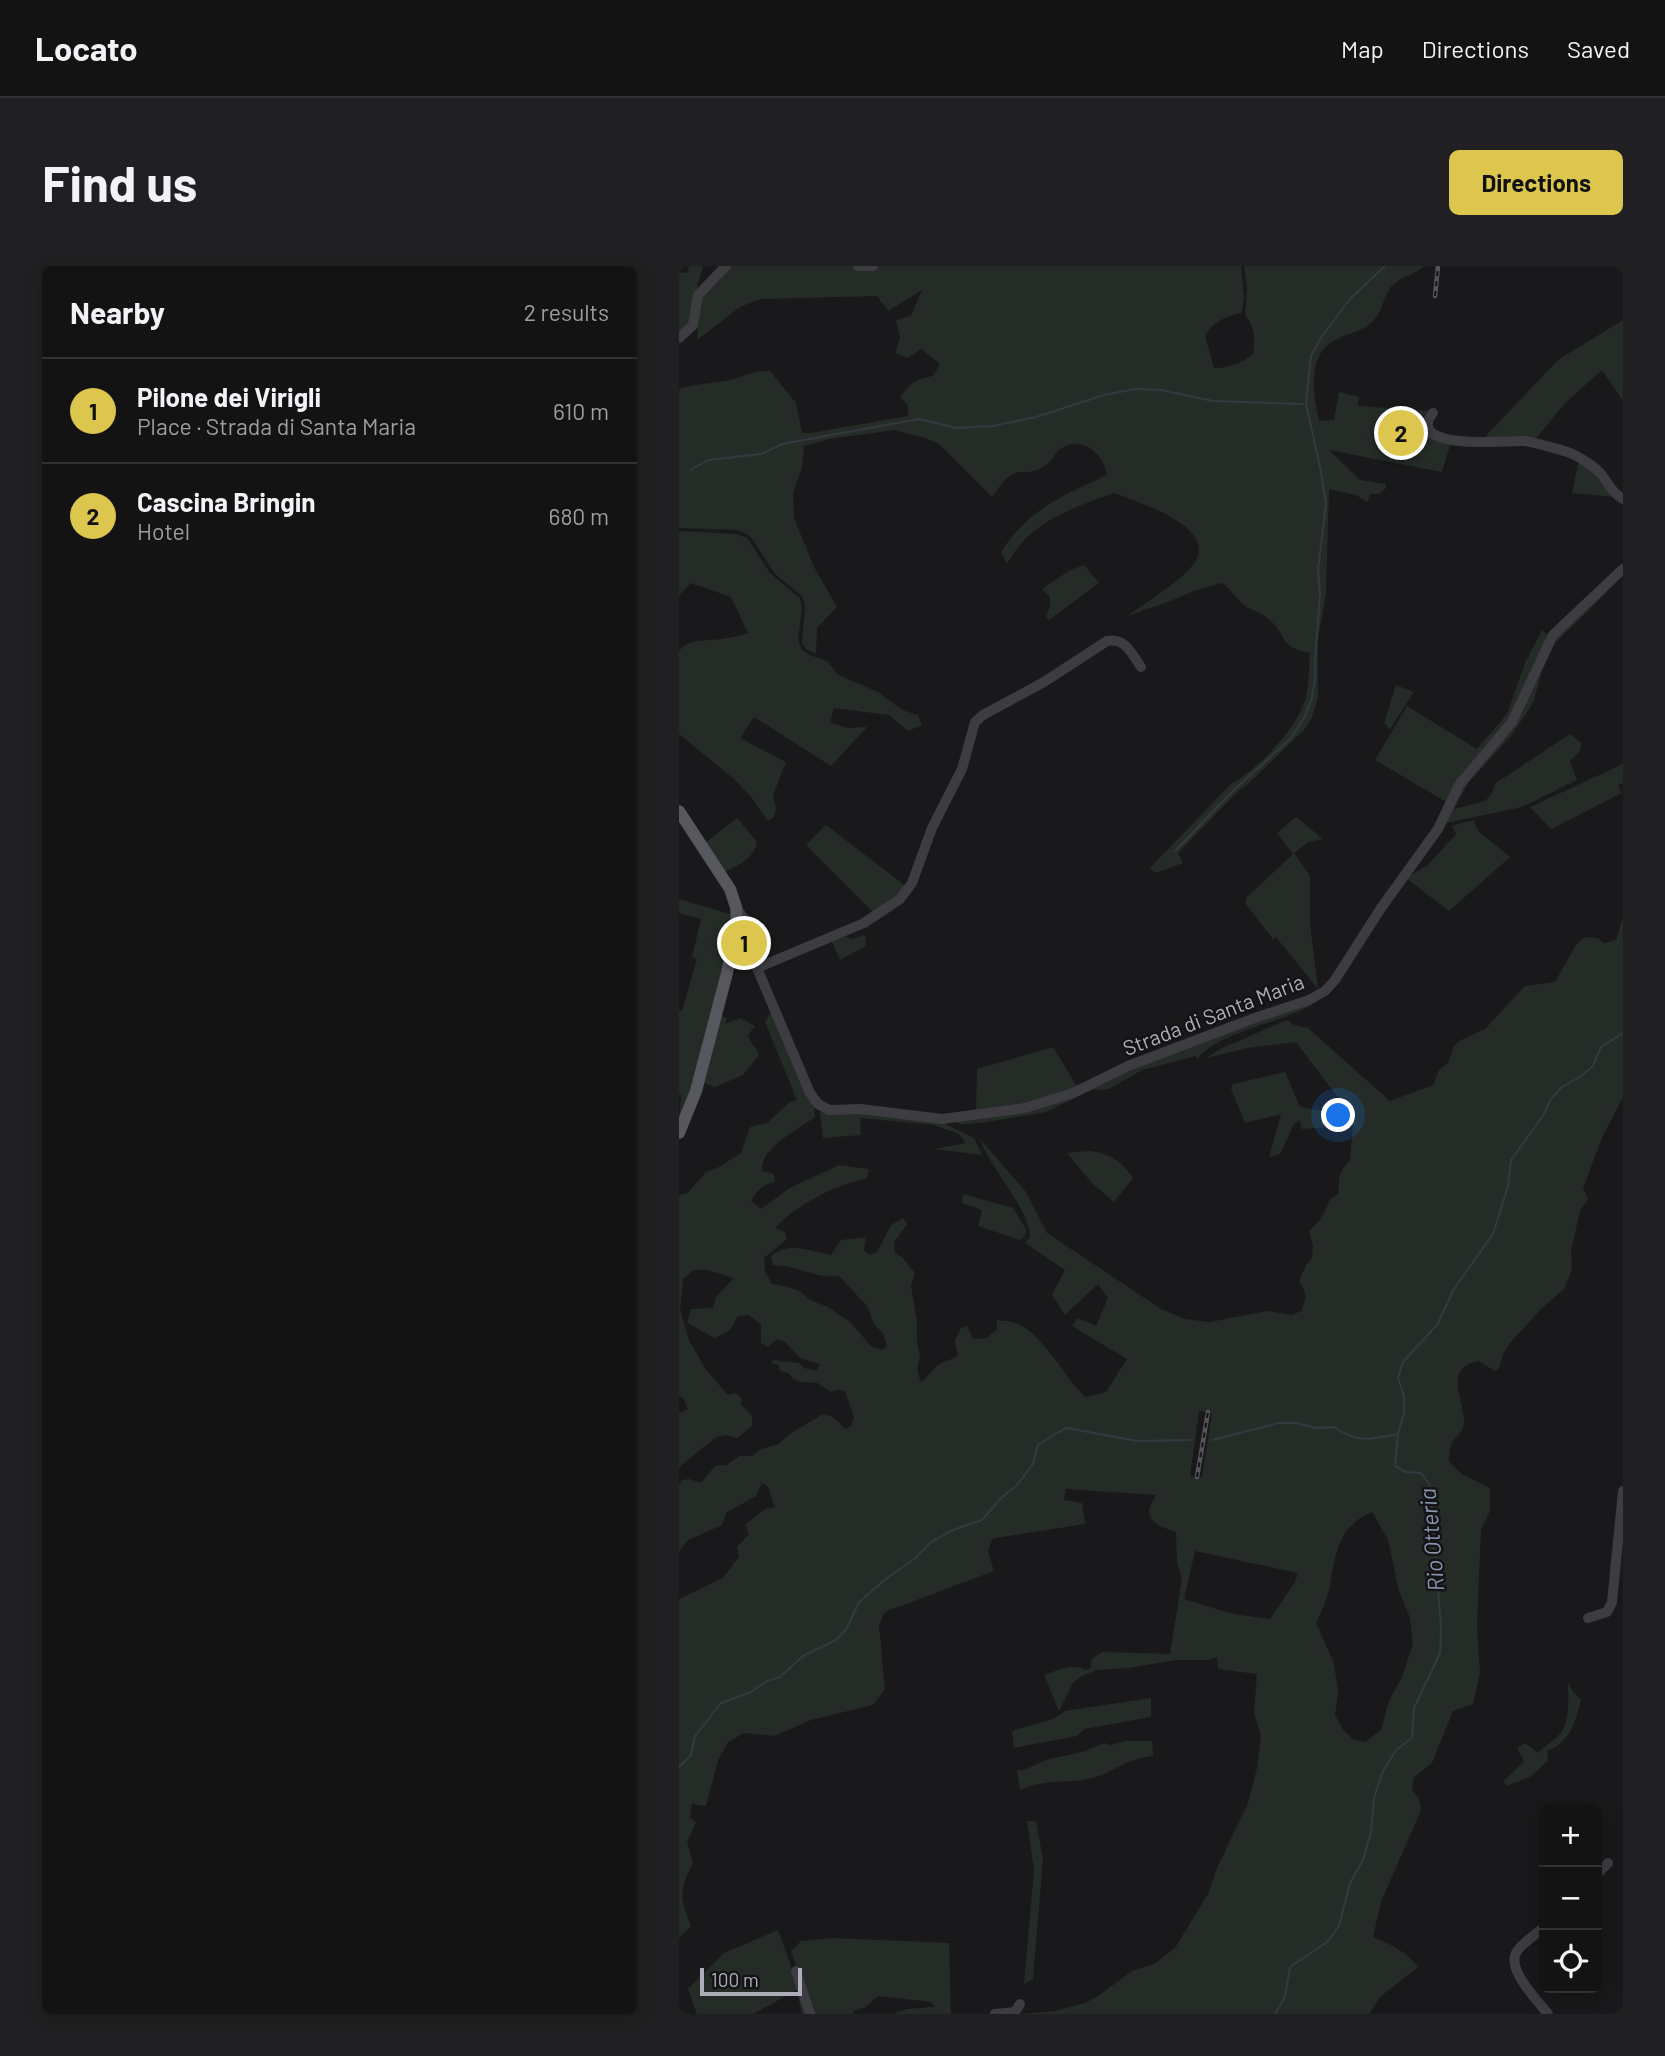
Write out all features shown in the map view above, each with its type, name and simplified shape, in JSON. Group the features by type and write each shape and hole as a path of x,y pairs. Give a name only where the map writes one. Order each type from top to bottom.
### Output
{"main road":[{"path":"679,811 727,885 736,907 737,927 695,1095 679,1133"}],"street":[{"path":"679,338 693,325 698,295 726,266"},
{"path":"857,266 873,266"},
{"path":"1433,413 1428,421 1429,428 1433,433 1447,439 1468,442 1524,441 1573,454 1600,473 1611,490 1623,499"},
{"name":"Strada di Santa Maria","path":"736,907 747,923 757,968 810,1093 818,1104 832,1110 860,1110 942,1119 1025,1108 1064,1097 1137,1062 1312,999 1332,985 1381,908 1439,827 1459,785 1511,725 1553,635 1623,569"},
{"path":"757,968 864,923 903,896 914,879 932,828 963,769 973,726 980,717 1044,682 1107,641 1122,642 1141,667"},
{"path":"1588,1618 1607,1612 1612,1602 1623,1491"},
{"path":"1602,1869 1608,1863"},
{"path":"1541,1930 1517,1951 1514,1963 1516,1972 1548,2014"},
{"path":"796,1971 810,2014"},
{"path":"995,2014 1015,2012 1020,2004"}],"shaded area":[{"path":"689,266 703,266 690,324 679,335 679,272 687,273"},
{"path":"729,266 852,266 859,269 882,266 1241,266 1244,296 1242,313 1221,320 1205,336 1214,368 1235,365 1253,354 1254,334 1245,315 1247,290 1244,266 1424,266 1392,286 1371,323 1333,341 1321,352 1315,371 1314,392 1319,421 1334,420 1339,392 1359,397 1358,406 1431,411 1426,426 1451,442 1442,472 1329,450 1360,480 1386,484 1386,488 1379,494 1371,494 1367,502 1356,495 1329,489 1326,593 1318,638 1318,697 1312,717 1304,730 1237,792 1178,853 1183,863 1156,873 1150,868 1231,784 1253,769 1286,734 1302,709 1306,697 1310,653 1288,644 1270,620 1245,606 1222,583 1128,616 1186,573 1199,552 1197,540 1174,519 1114,493 1067,511 1039,527 1027,537 1007,564 1001,552 1023,524 1048,505 1107,475 1101,460 1090,448 1076,444 1060,449 1041,468 1011,475 992,497 939,444 895,430 829,439 804,446 802,467 793,493 794,518 814,567 837,607 817,628 816,654 806,649 802,643 805,606 802,596 775,574 750,536 738,530 679,528 679,391 681,388 770,371 796,403 802,433 811,433 908,416 908,405 900,398 913,383 933,376 940,364 921,349 908,358 895,353 900,338 896,320 911,316 922,290 888,311 877,296 760,299 740,307 697,340 700,298"},
{"path":"1623,320 1623,401 1602,370 1566,402 1534,441 1482,440 1558,360"},
{"path":"1579,460 1594,470 1614,497 1572,493"},
{"path":"679,531 737,534 747,538 770,573 800,598 802,608 798,640 802,650 827,661 838,675 878,692 902,710 918,715 922,725 908,731 889,715 834,708 830,723 849,728 867,727 831,766 754,717 740,738 786,762 773,795 776,809 774,817 768,821 734,779 679,734 679,651 693,642 748,633 731,597 691,583 679,595"},
{"path":"1084,565 1099,583 1049,620 1046,616 1050,597 1042,589 1070,570"},
{"path":"1606,591 1556,642 1555,640 1529,709 1511,736 1468,783 1454,809 1485,801 1496,783 1570,734 1581,743 1580,751 1570,761 1577,780 1522,807 1446,823 1455,795 1504,737 1555,635"},
{"path":"1542,630 1549,636 1521,702 1448,803 1375,760 1407,706 1477,749 1507,714 1525,663"},
{"path":"1396,685 1414,692 1390,729 1384,723"},
{"path":"1623,764 1623,783 1618,785 1622,793 1551,829 1530,807"},
{"path":"1296,817 1323,839 1308,842 1294,853 1310,876 1310,924 1318,989 1245,903 1247,897 1293,854 1277,833"},
{"path":"737,818 757,842 749,857 724,873 704,844"},
{"path":"1473,820 1478,831 1510,857 1449,911 1406,878 1428,865 1456,834 1452,826"},
{"path":"826,825 907,887 875,914 806,845"},
{"path":"679,899 733,915 734,924 692,1089 679,1123 679,1010 682,1011 697,959 692,957 701,919 679,913"},
{"path":"1623,917 1623,1097 1602,1138 1583,1188 1588,1199 1580,1211 1571,1251 1572,1270 1564,1289 1541,1309 1510,1343 1499,1368 1495,1371 1478,1361 1461,1370 1458,1378 1464,1425 1451,1445 1449,1462 1463,1475 1490,1488 1490,1511 1481,1529 1477,1625 1480,1672 1473,1704 1453,1711 1432,1763 1413,1778 1412,1789 1419,1799 1421,1810 1381,1902 1373,1937 1403,1952 1418,1967 1380,1997 1369,2014 1021,2014 1055,2011 1085,2003 1132,1971 1154,1964 1175,1948 1208,1894 1217,1868 1248,1803 1257,1768 1261,1736 1254,1713 1257,1674 1218,1669 1217,1657 1097,1670 1073,1683 1059,1711 1044,1675 1070,1667 1090,1669 1092,1659 1102,1652 1170,1654 1182,1579 1177,1563 1176,1532 1159,1525 1150,1516 1149,1509 1156,1495 1066,1489 1064,1500 1082,1503 1085,1524 995,1538 988,1551 994,1571 885,1612 879,1625 885,1689 873,1705 811,1720 774,1736 744,1733 728,1742 718,1760 706,1806 692,1804 690,1818 696,1822 687,1842 693,1863 682,1893 691,1926 679,1938 679,1599 723,1578 739,1557 737,1547 749,1534 745,1525 765,1509 775,1507 768,1487 762,1483 756,1496 726,1513 722,1525 688,1540 679,1552 679,1486 682,1480 689,1479 701,1483 715,1466 727,1465 739,1456 752,1456 761,1449 779,1444 788,1435 823,1414 831,1416 846,1429 852,1425 854,1416 845,1392 839,1389 831,1392 817,1383 801,1382 780,1371 779,1365 771,1363 773,1360 799,1363 804,1368 817,1371 820,1364 800,1358 786,1343 777,1339 768,1347 761,1343 761,1325 749,1315 738,1316 730,1330 715,1338 687,1323 691,1309 713,1308 716,1297 734,1278 707,1270 694,1270 683,1279 680,1310 689,1340 706,1370 728,1395 735,1393 741,1397 741,1404 752,1416 752,1426 737,1438 725,1435 715,1438 679,1467 679,1414 688,1409 684,1399 679,1396 679,1195 688,1193 706,1172 741,1153 750,1127 767,1123 790,1102 797,1100 765,1022 771,1012 814,1103 815,1117 773,1147 763,1163 762,1171 774,1174 775,1182 767,1184 751,1201 761,1209 790,1188 839,1165 869,1169 867,1178 842,1185 818,1197 775,1228 785,1232 787,1239 764,1258 765,1272 772,1284 789,1287 828,1307 850,1322 871,1346 882,1350 887,1346 883,1333 874,1324 867,1306 839,1276 822,1276 773,1265 771,1257 784,1249 792,1248 831,1255 841,1240 866,1237 864,1250 869,1255 877,1252 891,1225 903,1218 907,1224 894,1242 895,1253 902,1257 915,1273 911,1286 920,1356 917,1369 921,1383 938,1365 958,1356 955,1340 961,1328 967,1326 973,1339 987,1338 997,1329 997,1320 1020,1325 1031,1332 1086,1397 1106,1392 1127,1359 1072,1326 1078,1318 1096,1326 1108,1298 1098,1284 1065,1315 1052,1295 1065,1270 1025,1243 1030,1237 1024,1214 980,1139 1026,1192 1047,1233 1161,1309 1185,1319 1210,1322 1267,1311 1292,1315 1301,1311 1305,1299 1299,1281 1312,1258 1313,1245 1309,1231 1321,1219 1330,1200 1339,1193 1340,1175 1350,1160 1353,1125 1301,1129 1300,1120 1294,1124 1280,1154 1269,1157 1281,1114 1245,1123 1231,1089 1233,1084 1285,1072 1300,1107 1352,1116 1296,1042 1248,1048 1206,1058 1220,1049 1287,1020 1294,1025 1308,1028 1390,1101 1433,1085 1439,1070 1448,1063 1454,1046 1485,1029 1525,986 1555,982 1576,945 1585,937 1598,938 1604,943 1616,940","holes":["1199,1411 1212,1413 1202,1477 1190,1476","1372,1512 1388,1540 1399,1591 1410,1618 1413,1644 1402,1677 1389,1701 1381,1730 1365,1742 1354,1740 1343,1730 1335,1715 1338,1692 1334,1663 1316,1623 1327,1596 1340,1543 1345,1533","1195,1551 1298,1573 1295,1582 1270,1619 1233,1614 1184,1599"]},
{"path":"843,935 851,939 865,935 866,946 840,960 831,940"},
{"path":"1321,996 1313,1004 1299,1011 1223,1040 1197,1060 1196,1056 1142,1070 1109,1089 1092,1090 1046,1112 980,1123 960,1124 954,1121 1008,1115"},
{"path":"721,1016 727,1018 725,1024 740,1018 755,1026 748,1035 759,1055 743,1075 715,1087 703,1083"},
{"path":"1053,1047 1078,1088 1043,1100 976,1113 977,1069"},
{"path":"820,1112 858,1113 943,1123 974,1138 982,1155 933,1149 966,1143 959,1134 934,1125 860,1118 861,1135 823,1138"},
{"path":"1089,1151 1114,1159 1133,1178 1114,1202 1092,1183 1067,1153"},
{"path":"963,1194 1013,1208 1026,1229 1025,1236 1020,1240 978,1226 982,1210 962,1203"},
{"path":"1568,1681 1581,1700 1570,1731 1561,1742 1547,1751 1548,1761 1530,1777 1506,1786 1504,1781 1524,1761 1517,1748 1525,1743 1538,1753 1563,1730 1568,1709"},
{"path":"1151,1698 1151,1717 1084,1729 1077,1736 1014,1748 1012,1733 1015,1730 1053,1719 1065,1711"},
{"path":"1125,1741 1152,1741 1153,1756 1130,1762 1096,1777 1050,1782 1020,1790 1017,1770 1086,1751 1104,1743 1111,1745"},
{"path":"1027,1821 1036,1821 1043,1859 1033,1979 1024,1984 1034,1870"},
{"path":"778,1930 808,2014 802,2014 797,1990 753,2014 697,2014 688,1989 724,1953"},
{"path":"832,1938 949,1943 951,2014 893,2014 907,2009 935,2007 931,2002 878,1996 866,2007 853,2011 853,2014 813,2014 791,1951 801,1941"}],"waterway":[{"path":"1175,851 1233,791 1291,738 1304,718 1312,698 1320,594 1318,570 1326,503 1306,404 1311,356 1322,336 1350,299 1385,266"},
{"path":"690,470 708,460 761,454 782,444 919,419 956,428 993,426 1036,417 1104,395 1135,389 1161,390 1213,401 1303,404"},
{"name":"Rio Otteria","path":"1275,2014 1285,1997 1290,1967 1327,1942 1339,1926 1350,1883 1363,1860 1371,1832 1374,1798 1382,1773 1396,1750 1412,1738 1414,1708 1440,1653 1436,1559 1430,1534 1430,1485 1421,1473 1406,1472 1395,1466 1398,1434 1404,1413 1404,1396 1398,1378 1403,1362 1437,1325 1454,1289 1493,1234 1508,1186 1511,1160 1544,1114 1551,1099 1562,1087 1593,1066 1601,1047 1623,1033"},
{"path":"1212,1440 1279,1423 1296,1423 1316,1428 1334,1427 1350,1436 1364,1439 1398,1434"},
{"path":"679,1767 691,1755 695,1736 721,1703 780,1677 803,1656 836,1640 847,1628 859,1602 887,1578 914,1559 931,1542 953,1530 982,1520 999,1500 1018,1484 1033,1464 1038,1445 1053,1435 1067,1428 1137,1441 1190,1440"}],"railway":[{"path":"1435,296 1438,266"},
{"path":"1197,1477 1208,1412"}],"place":[{"name":"Cascina Bringin","path":"1401,433"},
{"name":"Pilone dei Virigli","path":"744,943"}]}
